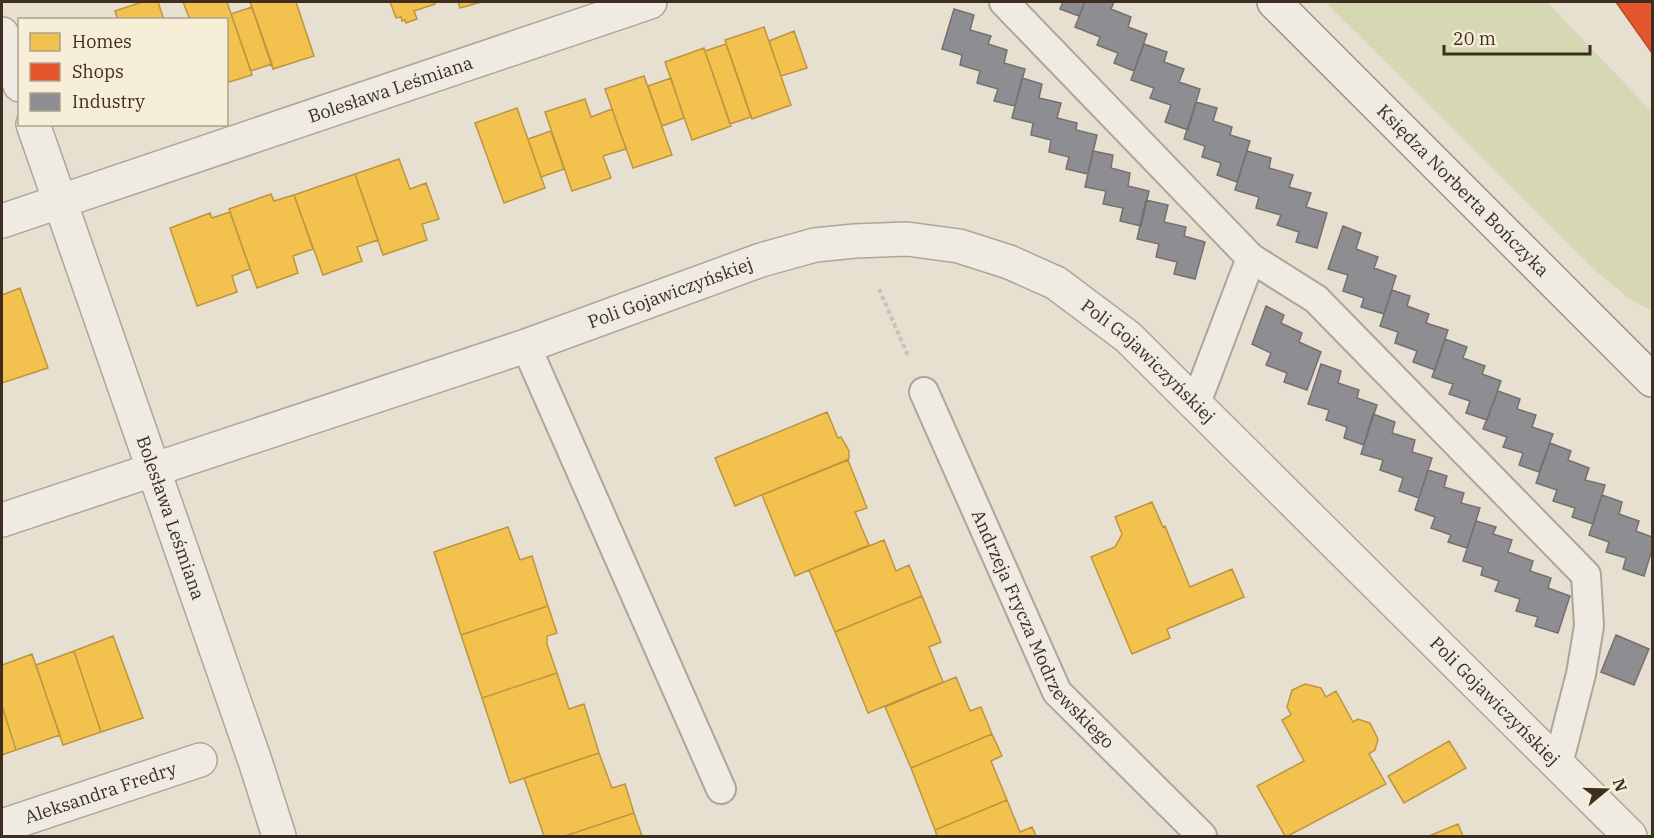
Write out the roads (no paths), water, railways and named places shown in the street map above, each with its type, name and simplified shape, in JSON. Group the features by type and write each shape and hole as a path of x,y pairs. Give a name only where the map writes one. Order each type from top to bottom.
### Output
{"street":[{"name":"Bolesława Leśmiana","path":"60,201 650,2"},
{"name":"Księdza Norberta Bończyka","path":"1274,2 1653,380"},
{"path":"2,34 18,79"},
{"name":"Bolesława Leśmiana","path":"34,126 255,761 279,837"},
{"path":"2,221 60,201"},
{"name":"Poli Gojawiczyńskiej","path":"2,520 526,346 761,260 814,245 845,242 907,240 959,246 1010,262 1056,284 1128,337 1630,837"},
{"name":"Aleksandra Fredry","path":"2,826 200,760"}],"lane":[{"path":"1004,2 1251,258 1316,299 1586,575 1589,626 1581,674 1558,764"},
{"path":"1196,403 1251,258"},
{"path":"526,346 721,789"},
{"name":"Andrzeja Frycza Modrzewskiego","path":"924,392 1058,692 1202,837"}]}
